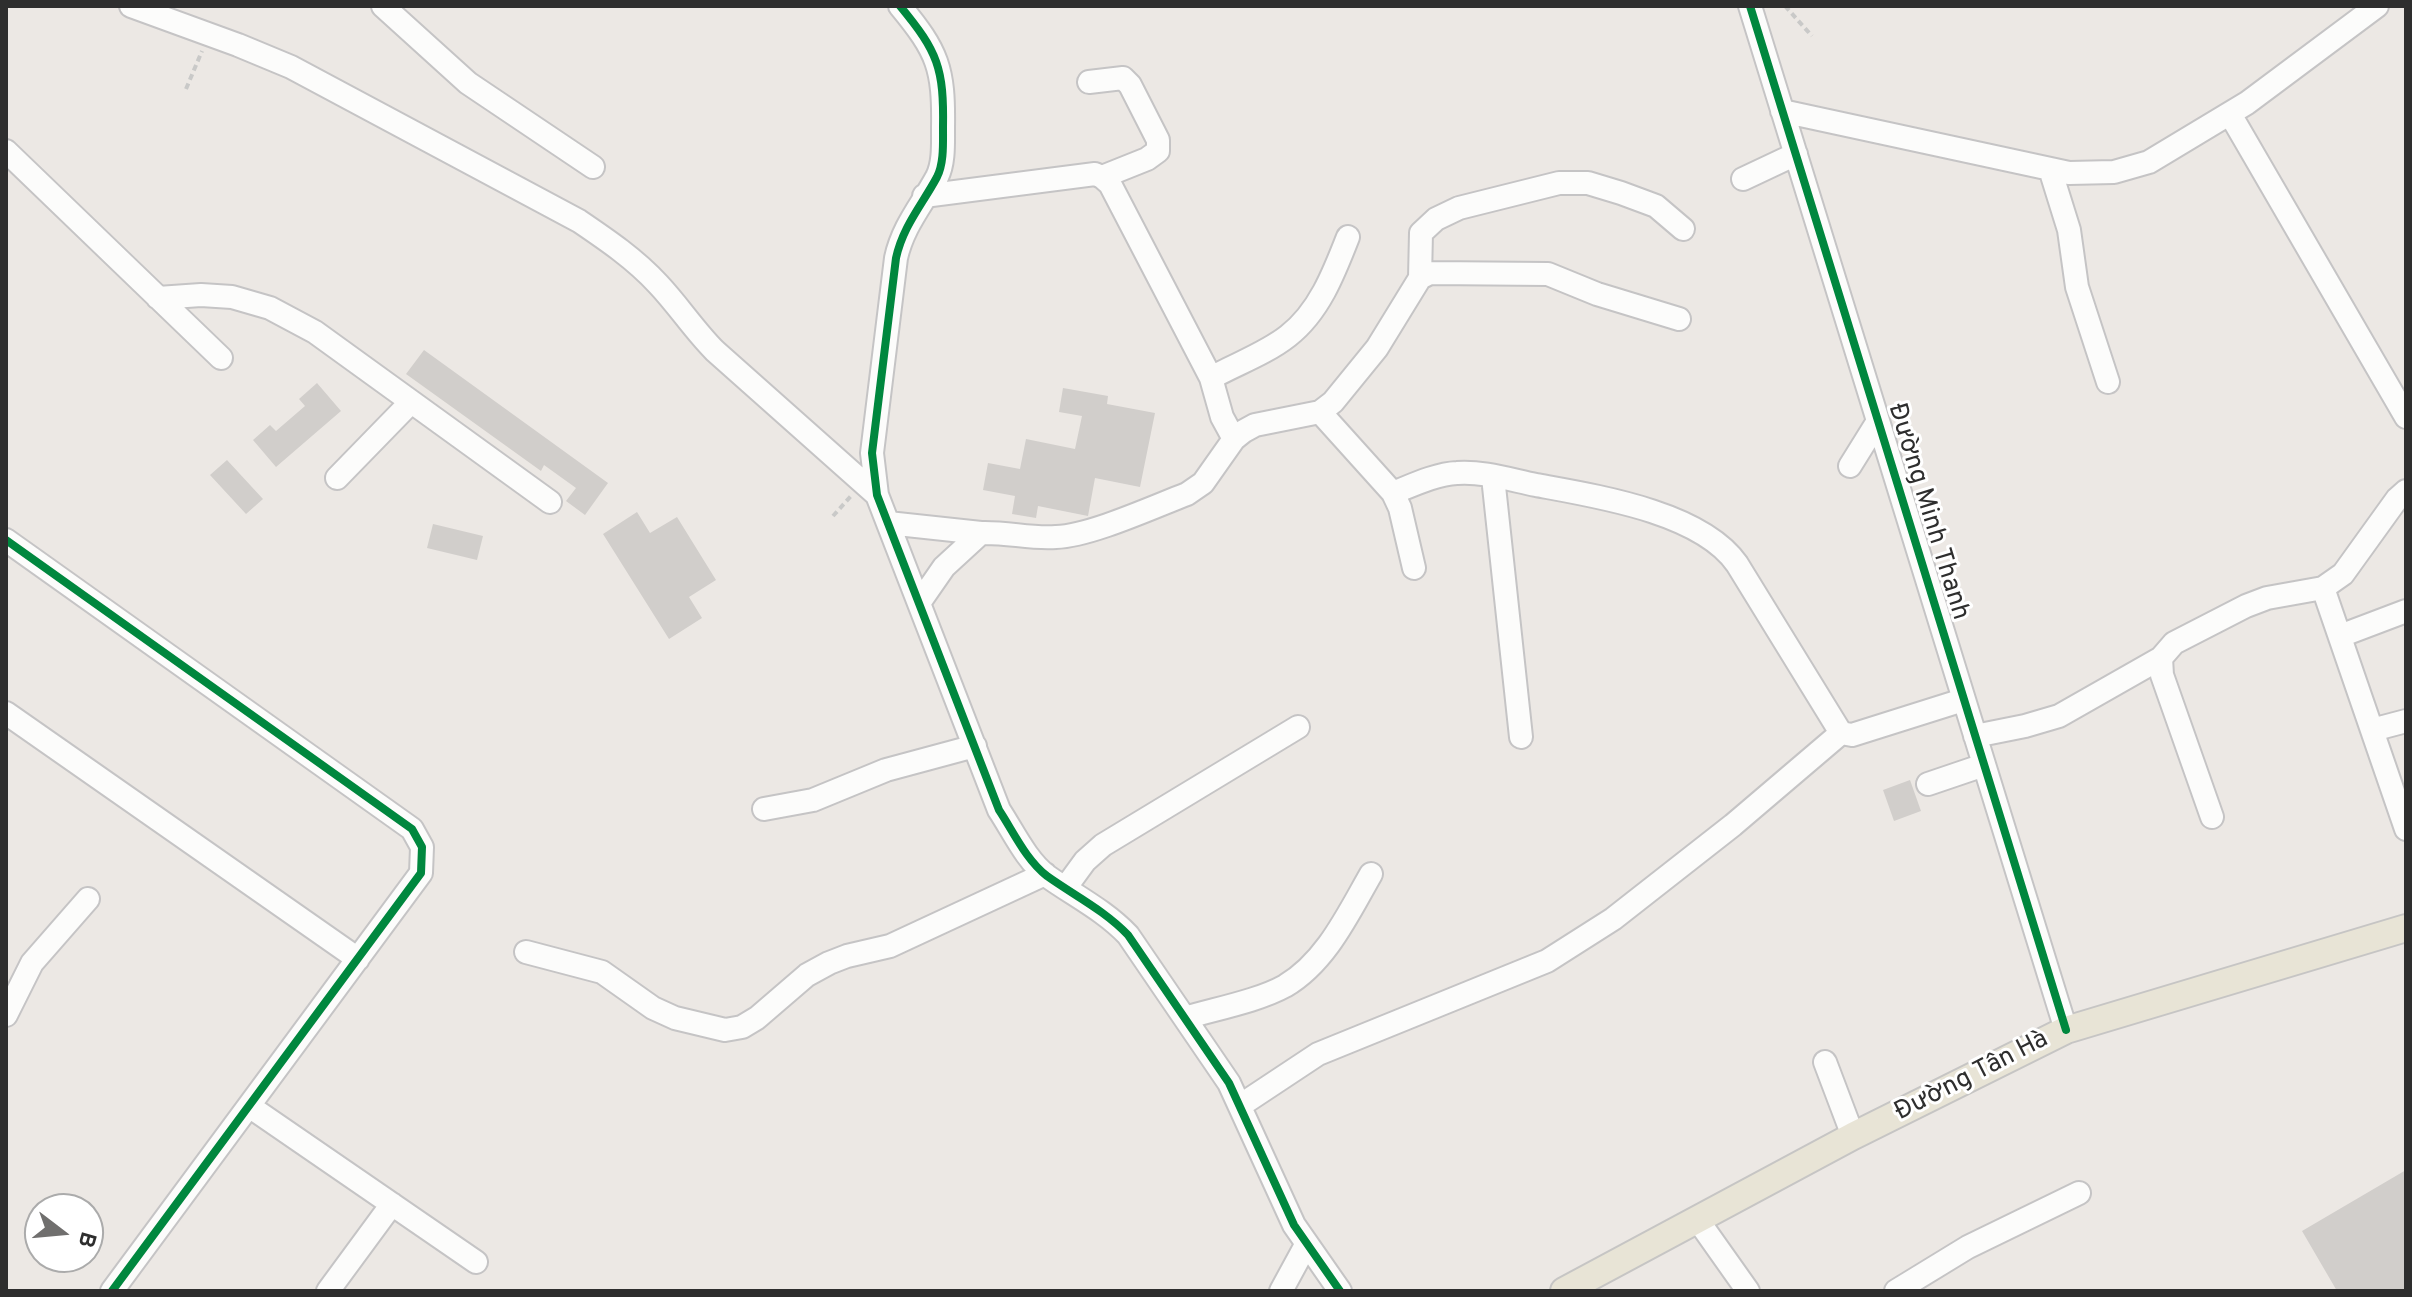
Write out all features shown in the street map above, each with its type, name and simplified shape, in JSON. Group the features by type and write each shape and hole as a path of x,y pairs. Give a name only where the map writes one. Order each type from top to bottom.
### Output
{"main road":[{"name":"Đường Tân Hà","path":"1564,1291 1853,1136 2066,1030 2406,928"}],"street":[{"path":"131,6 303,73 579,221 606,239 659,285 690,326 715,351 877,495"},
{"path":"383,6 468,83 593,167"},
{"path":"900,6 926,38 938,62 944,88 943,154 939,174 900,237 872,453 877,495 999,810 1045,874 1111,918 1128,935 1229,1083 1270,1175 1306,1245 1340,1291"},
{"name":"Đường Minh Thanh","path":"1750,6 2066,1030"},
{"path":"1782,111 2069,173 2114,172 2149,162 2230,114 2377,6"},
{"path":"1089,82 1123,78 1130,85 1158,140 1158,151 1147,159 1102,177"},
{"path":"2230,114 2406,417"},
{"path":"6,151 221,358"},
{"path":"1743,179 1796,154"},
{"path":"2050,169 2069,230 2077,287 2108,382"},
{"path":"924,196 1095,174 1102,177 1110,184 1211,378 1222,417 1234,439"},
{"path":"888,523 1039,537 1074,535 1187,494 1203,483 1234,439 1255,425 1320,412 1333,402 1377,348 1420,278 1421,233 1436,219 1459,208 1559,183 1588,183 1656,206 1683,229"},
{"path":"1211,378 1269,348 1296,328 1321,298 1348,237"},
{"path":"1420,278 1430,273 1548,274 1597,294 1679,319"},
{"path":"158,298 201,295 232,297 270,308 315,332 550,502"},
{"path":"337,478 411,402"},
{"path":"1320,412 1393,493 1400,508 1414,568"},
{"path":"1850,466 1878,421"},
{"path":"1393,493 1446,474 1475,473 1632,503 1713,539 1725,548 1841,733 1852,735 1963,700"},
{"path":"1493,477 1521,737"},
{"path":"1975,736 2059,716 2161,658 2174,643 2246,606 2267,598 2323,588 2343,574 2406,491"},
{"path":"919,603 958,551 981,533"},
{"path":"6,540 412,829 422,847 421,873 112,1291"},
{"path":"2323,588 2372,730 2400,791 2406,829"},
{"path":"2340,636 2406,611"},
{"path":"2161,658 2162,675 2212,817"},
{"path":"6,713 358,959"},
{"path":"2372,730 2406,721"},
{"path":"1066,887 1085,861 1103,845 1298,727"},
{"path":"1241,1105 1318,1054 1547,961 1613,919 1733,825 1841,733"},
{"path":"764,809 813,800 886,770 975,746"},
{"path":"1928,784 1984,765"},
{"path":"526,952 602,972 653,1008 675,1018 725,1030 742,1027 757,1018 807,975 829,963 890,946 1045,874"},
{"path":"1185,1018 1283,987 1304,972 1329,943 1371,874"},
{"path":"6,1015 32,963 88,899"},
{"path":"1825,1062 1853,1136"},
{"path":"249,1106 476,1262"},
{"path":"1896,1291 1968,1247 2079,1193"},
{"path":"328,1291 392,1204"},
{"path":"1697,1219 1748,1291"},
{"path":"1281,1291 1306,1245"}],"path":[{"path":"1785,6 1812,36"},
{"path":"186,89 209,34"}],"building":[{"path":"424,350 608,483 585,515 566,501 576,488 544,465 541,471 406,374"},
{"path":"317,383 341,411 276,467 253,440 270,425 276,431 305,406 299,399"},
{"path":"1063,388 1108,396 1107,404 1155,413 1140,487 1095,478 1088,516 1038,506 1036,518 1012,514 1015,496 983,490 988,463 1020,469 1026,439 1075,449 1082,416 1059,412"},
{"path":"227,460 263,499 246,514 210,475"},
{"path":"637,512 650,533 677,517 716,580 689,597 702,618 669,639 603,534"},
{"path":"433,524 483,536 477,560 427,548"},
{"path":"1910,780 1921,811 1894,821 1883,790"},
{"path":"2406,1170 2406,1291 2337,1291 2302,1231"}],"cycle path":[{"path":"900,6 931,49 940,75 943,147 937,177 908,226 896,258 872,453 877,495 999,810 1039,869 1128,935 1229,1083 1294,1225 1340,1291"},
{"path":"1750,6 2066,1030"},
{"path":"6,540 412,829 422,847 421,873 112,1291"}]}
